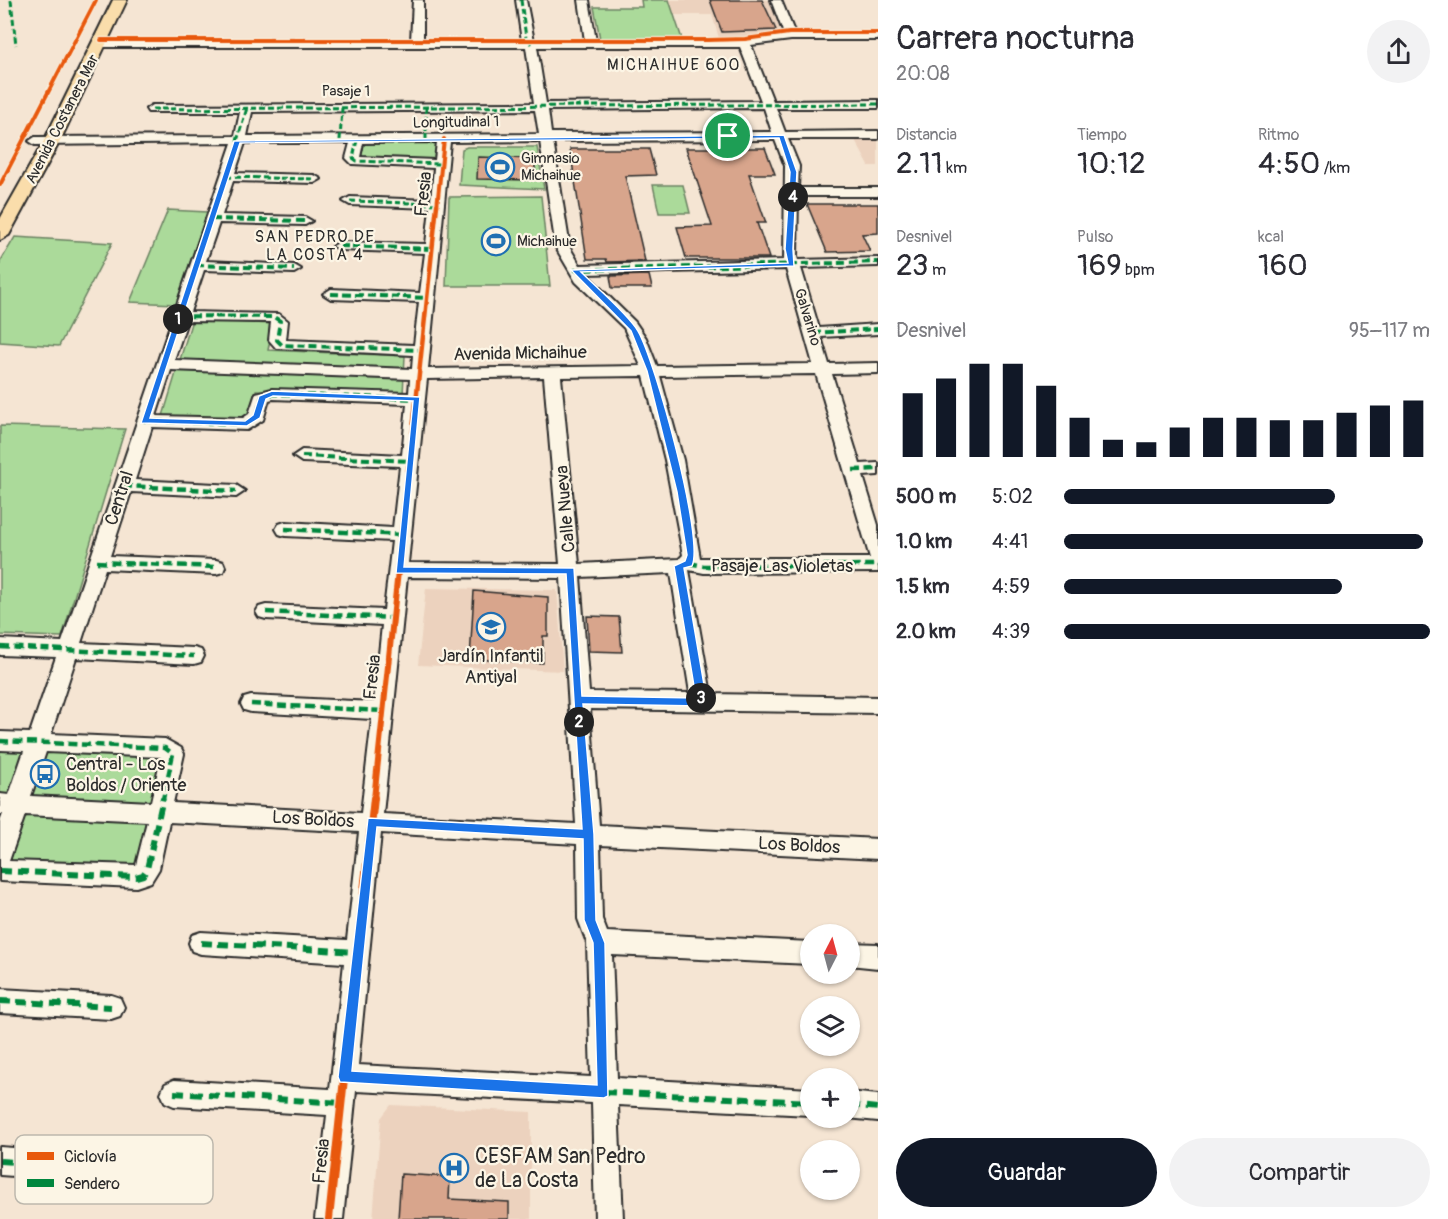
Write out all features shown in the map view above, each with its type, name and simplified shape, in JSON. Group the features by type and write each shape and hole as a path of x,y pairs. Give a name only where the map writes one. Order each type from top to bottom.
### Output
{"main road":[{"name":"Avenida Costanera Mar","path":"0,235 105,0"},
{"name":"Avenida Costanera Mar","path":"0,205 43,141 99,44 120,0"}],"street":[{"path":"417,44 418,0"},
{"path":"521,0 526,38 531,44 563,248 574,270 634,331 651,371 681,492 692,555 684,565 702,702"},
{"path":"584,0 591,44"},
{"path":"776,0 791,37"},
{"path":"99,44 745,44 791,37 878,37"},
{"name":"Galvarino","path":"745,44 792,166 793,192 789,249 792,265 878,556"},
{"name":"Pasaje 1","path":"152,109 878,104"},
{"path":"426,107 426,139"},
{"name":"Central","path":"0,856 8,804 38,743 247,108"},
{"path":"340,140 342,108"},
{"name":"Longitudinal 1","path":"43,141 878,135"},
{"name":"Fresia","path":"329,1219 444,139"},
{"path":"357,140 353,158 357,161 441,164"},
{"path":"226,177 314,179"},
{"path":"793,192 878,192"},
{"path":"350,201 437,204"},
{"path":"212,219 305,221"},
{"path":"340,246 433,249"},
{"path":"574,270 878,262"},
{"path":"196,265 294,268"},
{"path":"331,294 428,298"},
{"path":"179,316 274,317 280,321 277,340 282,345 423,350"},
{"path":"813,333 878,329"},
{"name":"Avenida Michaihue","path":"163,365 420,374 878,368"},
{"name":"Calle Nueva","path":"552,372 570,571 577,700 588,834 590,920 599,943 609,1219"},
{"path":"144,421 247,424 257,416 262,398 272,394 417,399"},
{"path":"302,456 411,461"},
{"path":"853,470 878,469"},
{"path":"123,486 236,491"},
{"path":"285,530 403,535"},
{"path":"97,562 216,567"},
{"name":"Pasaje Las Violetas","path":"399,570 570,571 684,565 878,566"},
{"path":"266,612 394,618"},
{"path":"0,647 194,656"},
{"path":"577,700 878,705"},
{"path":"251,704 384,711"},
{"path":"0,741 168,749 172,757 147,869 139,876 0,871"},
{"name":"Los Boldos","path":"8,804 878,849"},
{"path":"201,943 358,952"},
{"path":"599,943 800,953"},
{"path":"860,955 878,956"},
{"path":"0,1001 111,1007"},
{"path":"345,1077 800,1102"},
{"path":"174,1093 342,1103"},
{"path":"860,1106 878,1108"},
{"path":"0,1161 15,1162"}],"shaded area":[{"path":"669,0 769,0 780,31 768,37 719,38 712,15 673,15"},
{"path":"878,139 878,166 869,166 855,140"},
{"name":"Jardín Infantil Antiyal","path":"426,588 557,590 563,671 418,665"},
{"name":"CESFAM San Pedro de La Costa","path":"391,1105 531,1112 531,1219 373,1219 381,1118"}],"green space":[{"path":"641,0 669,0 682,39 600,39 594,7 642,7"},
{"path":"436,143 434,162 361,159 364,144"},
{"name":"Gimnasio Michaihue","path":"467,147 537,147 544,189 459,185 462,149"},
{"path":"653,185 683,185 690,213 659,213"},
{"name":"Michaihue","path":"541,196 550,286 446,286 449,197"},
{"path":"168,210 207,212 176,304 130,302"},
{"path":"15,237 112,243 59,346 0,342 0,262"},
{"path":"192,320 273,324 268,350 405,356 403,394 256,390 247,418 163,416"},
{"path":"0,426 125,429 62,637 0,635"},
{"path":"0,748 155,752 163,759 141,859 127,869 0,864"}],"building":[{"path":"710,0 762,0 776,30 722,32"},
{"path":"686,148 765,148 775,174 749,174 766,223 757,223 769,258 686,258 677,227 712,226"},
{"path":"570,149 649,149 656,175 625,176 645,261 607,262 606,259 587,259"},
{"path":"478,157 535,159 535,180 477,179"},
{"path":"807,204 878,204 878,233 862,234 870,251 827,252"},
{"path":"649,275 652,288 612,288 610,276"},
{"path":"474,591 548,597 548,636 543,636 543,663 470,659"},
{"path":"587,616 619,617 622,652 589,651"},
{"path":"401,1174 450,1177 449,1199 509,1202 509,1219 398,1219"}],"marked path":[{"path":"11,0 16,45"},
{"path":"521,0 526,38 531,44"},
{"path":"152,109 878,104"},
{"path":"426,107 426,139"},
{"path":"237,141 247,108"},
{"path":"340,140 342,108"},
{"path":"357,140 353,158 357,161 441,164"},
{"path":"226,177 314,179"},
{"path":"350,201 437,204"},
{"path":"212,219 305,221"},
{"path":"340,246 433,249"},
{"path":"574,270 878,262"},
{"path":"196,265 294,269"},
{"path":"331,294 428,298"},
{"path":"179,316 274,317 280,321 277,340 282,345 422,350"},
{"path":"813,333 878,329"},
{"path":"144,421 247,424 257,416 262,397 272,394 417,399"},
{"path":"302,456 411,461"},
{"path":"853,470 878,469"},
{"path":"123,486 236,491"},
{"path":"285,529 403,535"},
{"path":"97,562 216,567"},
{"path":"689,563 704,566 878,565"},
{"path":"266,612 394,618"},
{"path":"0,647 194,656"},
{"path":"251,704 384,711"},
{"path":"0,741 165,748 173,754 147,869 143,875 136,877 0,871"},
{"path":"201,943 358,952"},
{"path":"0,1001 111,1007"},
{"path":"604,1092 800,1102"},
{"path":"174,1093 342,1103"},
{"path":"860,1106 878,1108"},
{"path":"0,1161 15,1162"}],"cycle path":[{"path":"0,185 96,0"},
{"path":"101,40 708,40 745,39 789,33 878,33"},
{"path":"329,1219 444,139"}],"place":[{"name":"Gimnasio Michaihue","path":"500,167"},
{"name":"Michaihue","path":"496,241"},
{"name":"Jardín Infantil Antiyal","path":"491,627"},
{"name":"Central - Los Boldos / Oriente","path":"45,774"},
{"name":"CESFAM San Pedro de La Costa","path":"454,1168"}],"district":[{"name":"MICHAIHUE 600","path":"674,64"},
{"name":"SAN PEDRO DE LA COSTA 4","path":"315,245"}],"route":[{"path":"728,136 237,141 144,421 247,424 255,420 260,402 268,394 417,399 399,570 570,571 577,700 588,834 590,920 599,943 604,1092 345,1077 372,822 588,834 583,767 577,700 702,702 679,566 689,563 692,555 674,460 651,371 638,338 630,325 574,270 792,265 789,237 794,178 782,136 728,136"}]}
